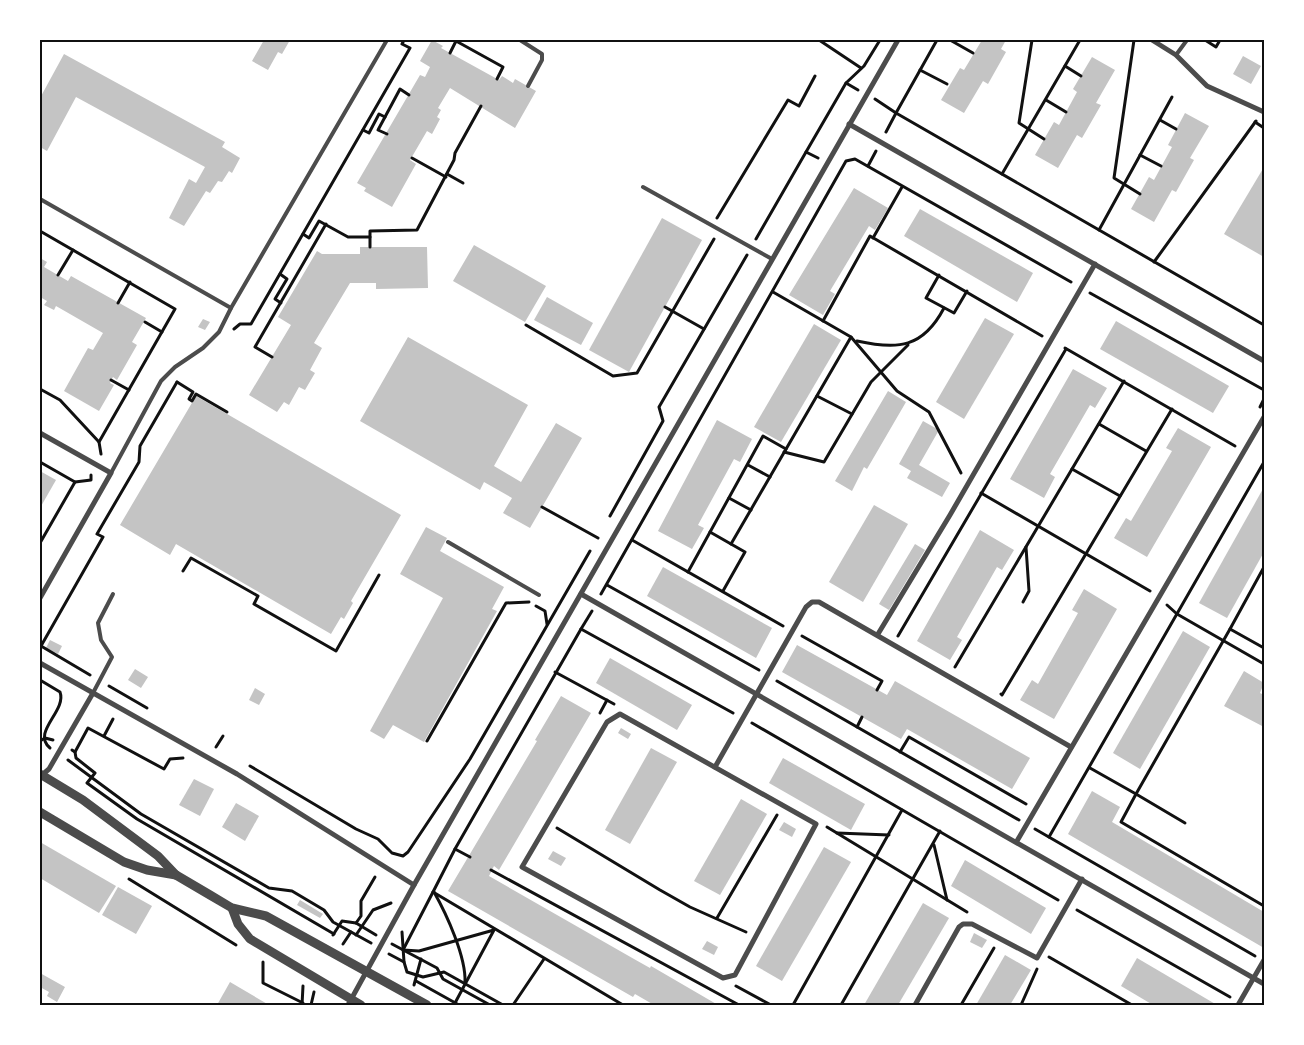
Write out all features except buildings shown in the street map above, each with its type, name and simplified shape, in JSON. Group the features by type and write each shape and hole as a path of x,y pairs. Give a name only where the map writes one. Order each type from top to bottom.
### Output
{"street":[{"path":"350,1002 400,909 898,40"},
{"path":"1152,40 1176,55 1207,86 1264,112"},
{"path":"849,124 1264,361"},
{"path":"878,634 950,515 1094,264"},
{"path":"1017,842 1069,746 1264,417"},
{"path":"40,433 110,472 40,598"},
{"path":"581,594 756,692 1255,977 1264,984"},
{"path":"715,767 756,692 806,607 812,602 819,602 878,634 1069,746"},
{"path":"40,663 238,774 414,885"},
{"path":"92,693 49,769 41,775 83,800 158,856 176,875 232,908 266,916 427,1005"},
{"path":"620,714 783,805 816,824 756,937 734,975 728,979 723,978 522,867 607,722 620,714"},
{"path":"40,812 124,862 146,870 176,875"},
{"path":"915,1005 959,927 972,924 1037,958 1043,954 1082,879"},
{"path":"232,908 238,924 250,939 350,1002 361,1005"},
{"path":"1239,1004 1264,960"}],"lane":[{"path":"110,472 161,381 175,367 203,348 219,332 231,308 387,40"},
{"path":"520,40 542,54 542,60 528,86"},
{"path":"1176,55 1187,40"},
{"path":"643,187 772,260"},
{"path":"40,199 231,308"},
{"path":"448,542 540,595"},
{"path":"92,693 112,657 101,640 98,623 113,594"}],"path":[{"path":"232,332 240,324 251,324 410,48 402,44 404,40"},
{"path":"819,40 861,68"},
{"path":"609,517 663,421 659,407 846,83 861,68 880,40"},
{"path":"868,166 937,40"},
{"path":"950,40 973,53"},
{"path":"1032,40 1019,123 1044,139"},
{"path":"1002,174 1080,40"},
{"path":"1134,40 1114,178 1140,194"},
{"path":"1205,40 1216,47 1220,40"},
{"path":"450,53 456,41 503,67 497,79"},
{"path":"1065,66 1081,76"},
{"path":"920,70 947,84"},
{"path":"526,325 613,376 637,373 715,239 708,235 712,226 788,100 799,106 816,76"},
{"path":"846,83 1264,325"},
{"path":"387,134 378,130 400,89 409,95"},
{"path":"1099,230 1172,97"},
{"path":"1046,100 1066,112"},
{"path":"370,247 370,231 417,230 447,175 455,153 481,106"},
{"path":"363,130 368,133 379,114 385,117"},
{"path":"1154,262 1258,117"},
{"path":"1160,120 1176,129"},
{"path":"1254,122 1264,128"},
{"path":"806,152 840,170"},
{"path":"1140,155 1161,166"},
{"path":"412,158 462,183"},
{"path":"403,950 455,849 607,585 846,161 855,159 868,166 1080,288 1264,390"},
{"path":"823,321 870,236 873,238 902,187"},
{"path":"302,234 309,238 319,221 348,237 370,237"},
{"path":"272,357 256,347 308,262 326,224"},
{"path":"40,231 175,308 99,442"},
{"path":"58,275 73,250"},
{"path":"280,274 287,279 275,299 282,303"},
{"path":"939,275 926,298 954,313 967,291"},
{"path":"118,303 130,282"},
{"path":"773,292 852,337 897,390 929,412"},
{"path":"665,307 704,329"},
{"path":"688,572 763,436 785,451 824,462 871,382 908,345 926,333 944,308"},
{"path":"145,322 162,332"},
{"path":"732,544 852,337"},
{"path":"857,342 887,346 908,345"},
{"path":"906,641 898,637 1066,349"},
{"path":"111,380 129,390"},
{"path":"154,712 41,646 104,537 97,534 139,462 140,446 178,381 193,392 189,399 192,401 196,394 227,412"},
{"path":"955,668 1124,381"},
{"path":"40,389 60,400 99,442 101,454 93,450"},
{"path":"817,396 852,414"},
{"path":"994,690 1002,695 1172,408"},
{"path":"1099,424 1146,451"},
{"path":"40,462 75,482 91,480"},
{"path":"1049,837 1264,462"},
{"path":"748,465 770,477"},
{"path":"1072,469 1120,496"},
{"path":"40,543 75,482"},
{"path":"111,492 120,496"},
{"path":"729,498 751,510"},
{"path":"247,764 356,829 378,839 392,853 403,856 408,852 470,759 599,536 542,507"},
{"path":"1038,527 1158,598 1177,614 1222,642 1264,664"},
{"path":"710,532 745,552 723,591"},
{"path":"632,540 882,681 877,690"},
{"path":"1022,602 1029,592 1026,546"},
{"path":"183,571 190,558 258,596 254,604 336,651 379,575"},
{"path":"1264,567 1120,822 1264,906"},
{"path":"607,585 1258,957"},
{"path":"427,741 506,603 531,602 545,611 548,624"},
{"path":"581,629 742,718 1239,1004"},
{"path":"1230,629 1264,648"},
{"path":"946,664 963,673"},
{"path":"40,680 60,692 62,699 61,706 46,731 44,738 47,746 141,814 269,888 292,891 324,910 333,922 356,935 369,914 376,907 405,901"},
{"path":"857,727 862,717"},
{"path":"104,736 113,719"},
{"path":"189,761 180,756 170,758 164,769 88,728 75,752 76,758 95,772 87,783 137,819 334,934"},
{"path":"216,747 223,736"},
{"path":"900,752 909,737 1030,807"},
{"path":"40,741 44,738"},
{"path":"44,738 75,752"},
{"path":"208,743 224,752"},
{"path":"1090,768 1185,822"},
{"path":"717,918 783,805"},
{"path":"793,1005 902,810"},
{"path":"548,822 621,869 690,907 756,937"},
{"path":"841,1005 940,831"},
{"path":"836,833 889,835"},
{"path":"934,844 947,900"},
{"path":"455,849 470,857"},
{"path":"491,870 739,1005"},
{"path":"124,876 237,946"},
{"path":"356,924 361,916 361,901 375,878"},
{"path":"434,892 494,930 622,1005"},
{"path":"434,892 443,908 455,940 465,972 465,983"},
{"path":"400,909 404,962 407,972 417,976 440,973 449,974 503,1005"},
{"path":"403,950 419,951 494,930"},
{"path":"416,981 457,1004 465,983 494,930"},
{"path":"961,1005 999,938"},
{"path":"1021,1005 1043,954 1132,1005"},
{"path":"421,960 437,968 443,979 490,1005"},
{"path":"513,1005 544,960"},
{"path":"271,966 262,961 263,983 302,1004 303,986 295,981"},
{"path":"311,1005 315,989"}]}
